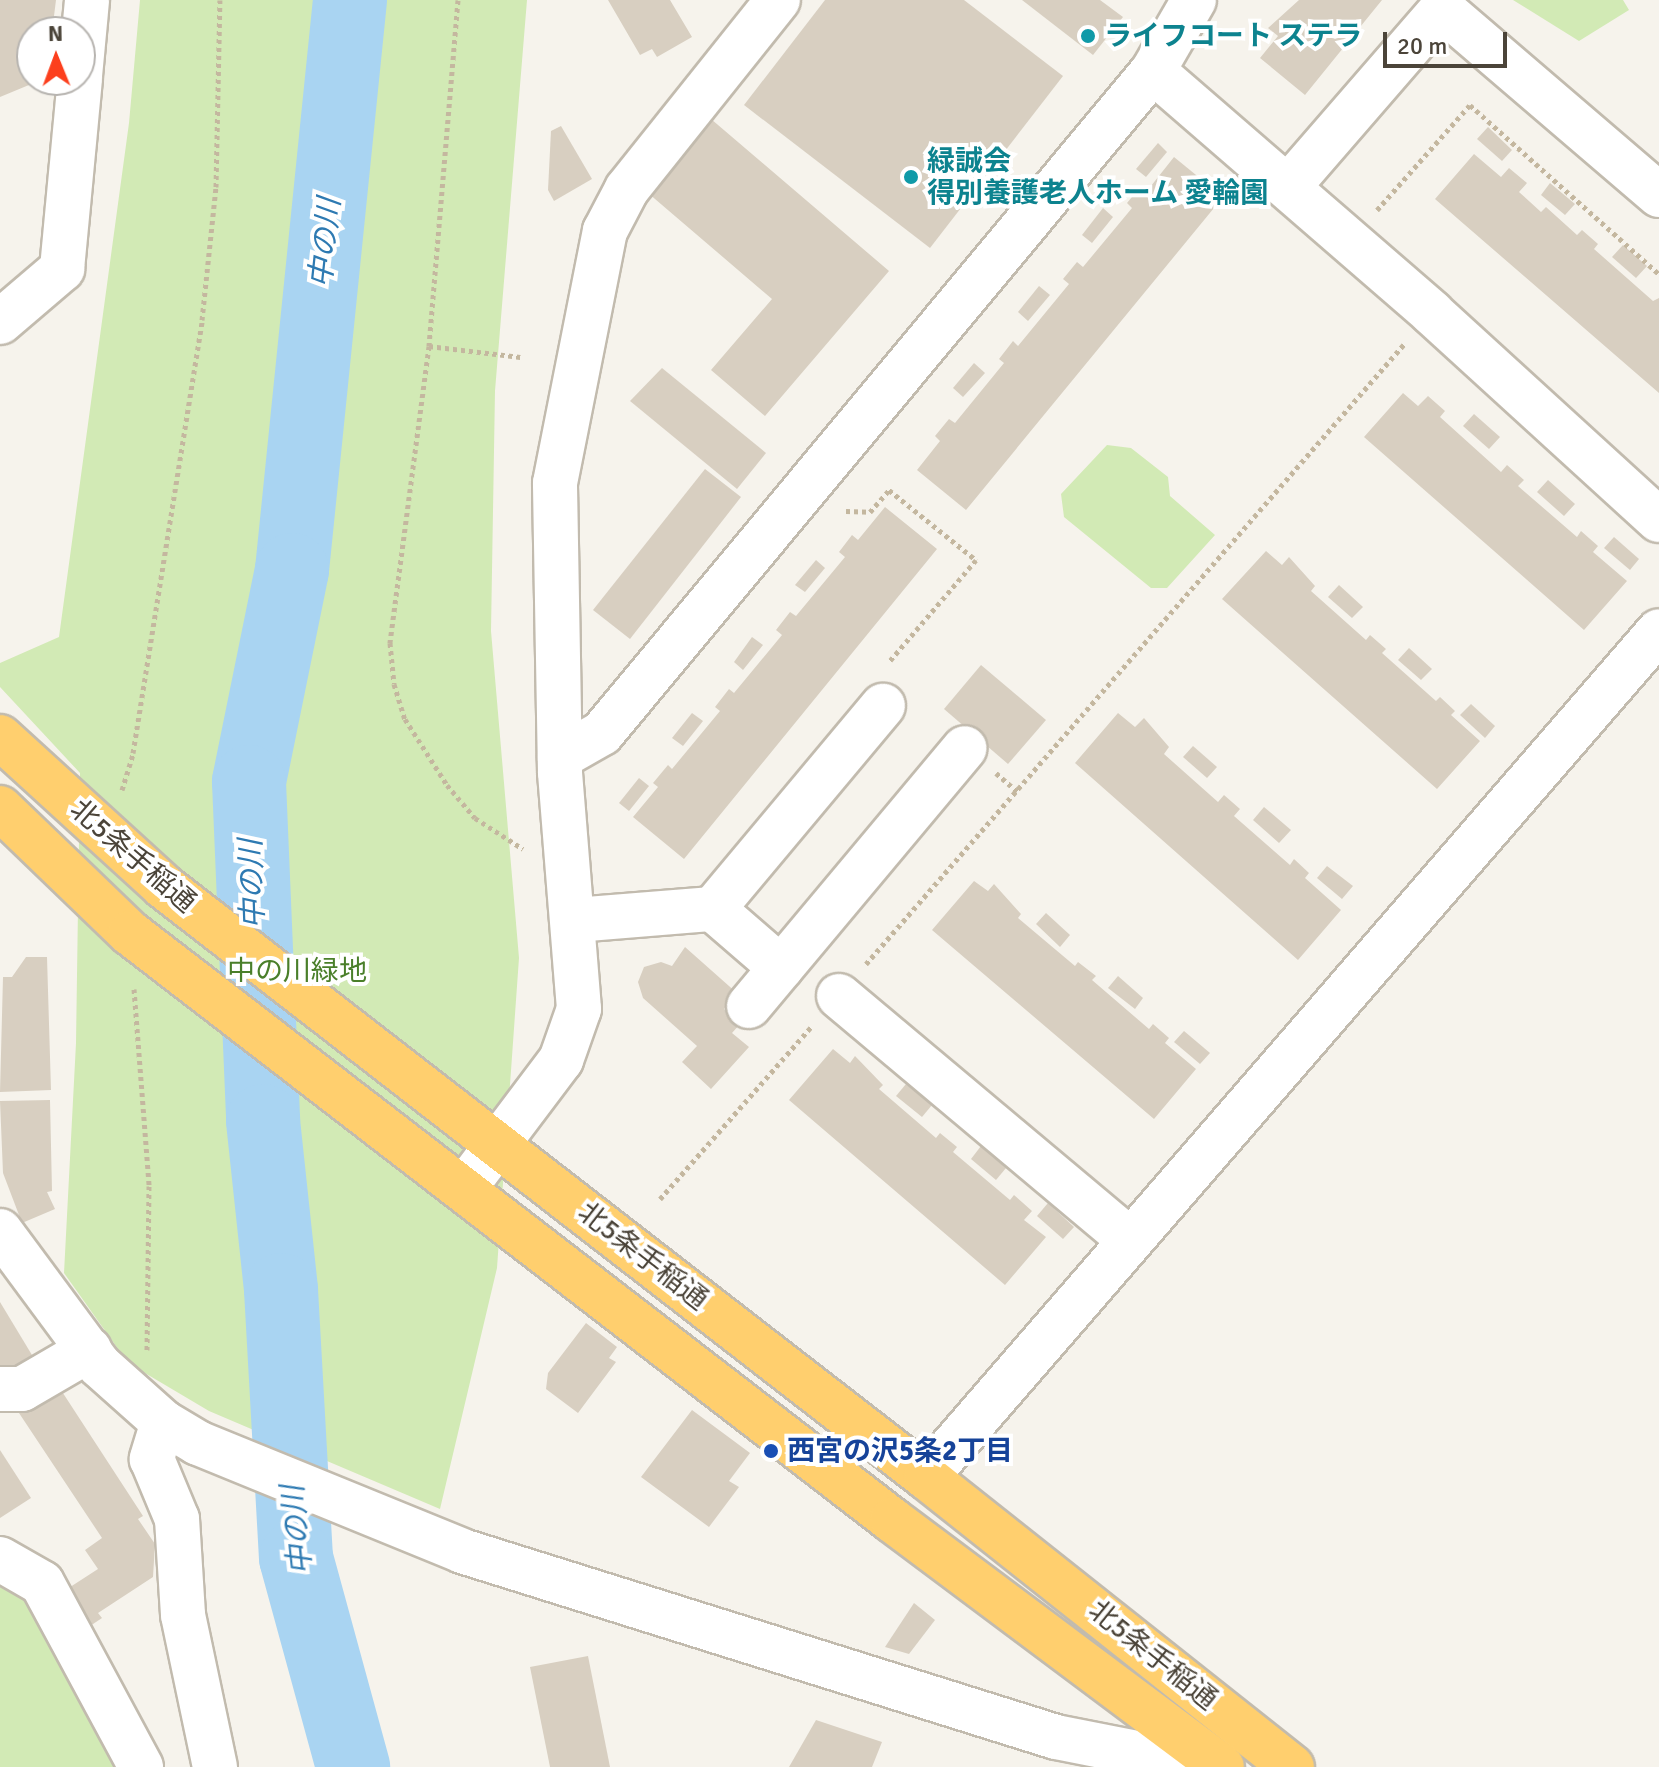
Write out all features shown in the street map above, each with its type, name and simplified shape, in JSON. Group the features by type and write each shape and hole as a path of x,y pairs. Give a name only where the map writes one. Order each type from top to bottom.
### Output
{"highway":[{"name":"北5条手稲通","path":"0,737 163,886 926,1477 1292,1767"},
{"name":"北5条手稲通","path":"0,808 132,954 340,1094 466,1186 880,1511 1222,1767"}],"street":[{"path":"466,1186 561,1060 579,1009 575,920 560,757 555,483 605,231 627,189 778,0"},
{"path":"560,757 602,733 1153,71 1194,0"},
{"path":"1288,187 1442,9 1659,195"},
{"path":"1153,71 1349,241 1659,520"},
{"path":"0,322 62,269 78,96"},
{"path":"926,1477 1659,631"},
{"path":"713,909 880,691"},
{"path":"749,1006 965,748"},
{"path":"575,920 713,909 781,968"},
{"path":"839,996 1130,1240"},
{"path":"0,1231 89,1350 180,1432 462,1551 1056,1737 1207,1767"},
{"path":"0,1389 22,1389 89,1350"},
{"path":"180,1432 152,1459 177,1519 183,1615 215,1767"},
{"path":"0,1559 42,1583 141,1767"}],"path":[{"path":"121,795 133,753 202,320 216,187 220,0"},
{"path":"458,0 429,346 390,643 394,684 405,719 447,785 475,818 537,859"},
{"path":"1349,241 1470,105 1659,274"},
{"path":"660,1199 1415,332"},
{"path":"429,346 520,357"},
{"path":"846,511 870,512 889,490 976,560 880,691"},
{"path":"965,748 1017,791"},
{"path":"132,954 149,1186 147,1357"}],"green space":[{"name":"中の川緑地","path":"140,0 527,0 495,391 491,631 519,958 497,1268 440,1509 209,1411 128,1363 64,1273 76,1043 80,773 0,687 0,663 59,637 129,123"},
{"path":"1513,0 1623,0 1629,10 1579,41"},
{"path":"1107,445 1131,448 1168,477 1170,496 1215,535 1167,588 1151,588 1064,517 1061,494"},
{"path":"0,1580 29,1591 129,1767 0,1767"}],"building":[{"path":"0,0 56,0 54,16 16,16 16,90 0,97"},
{"path":"608,0 670,0 692,37 657,57 652,49 640,55"},
{"name":"緑誠会 得別養護老人ホーム 愛輪園","path":"825,0 964,0 1063,76 930,248 744,105"},
{"name":"ライフコート ステラ","path":"1022,0 1100,0 1123,17 1093,55"},
{"path":"1299,0 1382,0 1305,95 1260,58 1278,36 1268,28"},
{"path":"711,119 889,271 765,416 711,370 772,299 648,193"},
{"path":"561,126 592,179 554,201 548,190 551,131"},
{"path":"1488,127 1512,150 1502,161 1477,139"},
{"path":"1158,143 1167,152 1146,177 1136,169"},
{"path":"1474,154 1501,177 1509,168 1527,183 1519,192 1541,212 1546,207 1577,235 1582,230 1598,244 1594,249 1653,301 1659,298 1659,393 1435,199"},
{"path":"1174,157 1223,197 966,510 917,470 940,441 935,436 949,419 955,423 1004,363 999,359 1013,341 1018,346 1069,284 1063,279 1077,262 1083,267 1132,208 1127,203 1141,186 1147,191"},
{"path":"1550,183 1575,204 1565,215 1541,195"},
{"path":"1103,208 1113,217 1092,243 1082,235"},
{"path":"1623,245 1647,266 1636,278 1612,257"},
{"path":"1039,286 1050,295 1028,321 1018,312"},
{"path":"974,363 985,373 963,397 953,388"},
{"path":"662,368 766,453 737,489 630,401"},
{"path":"1403,393 1418,406 1428,396 1445,411 1440,417 1501,472 1507,465 1524,480 1518,486 1577,537 1581,531 1598,546 1593,552 1627,581 1584,630 1364,437"},
{"path":"1474,414 1500,437 1489,449 1463,426"},
{"path":"705,469 741,497 630,639 593,610"},
{"path":"1548,480 1575,504 1564,516 1537,492"},
{"path":"885,507 937,549 684,859 633,817 658,787 653,783 668,765 672,769 720,711 715,707 729,689 734,693 782,635 776,630 790,612 796,616 845,557 839,552 852,535 858,540"},
{"path":"1614,537 1639,559 1630,570 1604,548"},
{"path":"1266,551 1282,565 1289,557 1315,586 1311,591 1366,640 1370,635 1386,649 1382,653 1436,701 1440,697 1455,711 1451,715 1480,741 1437,789 1222,599"},
{"path":"816,560 825,568 805,592 795,585"},
{"path":"1339,585 1363,607 1352,618 1328,597"},
{"path":"752,637 763,645 743,670 734,662"},
{"path":"1409,648 1432,669 1421,680 1398,660"},
{"path":"981,665 1046,720 1008,764 944,709"},
{"path":"1471,704 1495,726 1485,738 1460,715"},
{"path":"692,713 703,721 683,746 672,738"},
{"path":"1118,713 1135,727 1144,718 1169,747 1164,754 1218,802 1224,795 1240,809 1234,816 1290,865 1294,859 1309,873 1305,878 1341,910 1298,960 1075,763"},
{"path":"1193,746 1217,767 1207,778 1183,757"},
{"path":"639,778 649,786 629,811 619,803"},
{"path":"1264,807 1291,830 1279,843 1253,820"},
{"path":"1327,866 1353,886 1342,899 1317,878"},
{"path":"974,881 988,891 994,884 1021,914 1018,918 1075,966 1078,962 1096,976 1092,980 1149,1029 1153,1024 1169,1038 1165,1043 1196,1069 1154,1119 932,930"},
{"path":"1046,913 1070,935 1060,947 1036,924"},
{"path":"685,947 738,994 724,1009 740,1024 732,1033 749,1047 711,1089 682,1062 697,1046 643,998 638,982 644,967 661,962 672,966"},
{"path":"26,957 47,957 51,1090 0,1092 3,977 12,977"},
{"path":"1118,976 1143,998 1135,1009 1108,988"},
{"path":"1184,1031 1210,1053 1200,1064 1174,1042"},
{"path":"833,1049 850,1063 855,1056 883,1085 879,1089 936,1138 940,1133 957,1147 953,1152 1010,1200 1014,1195 1032,1211 1024,1220 1046,1237 1005,1285 789,1100"},
{"path":"906,1084 932,1105 922,1117 896,1096"},
{"path":"50,1100 52,1191 47,1192 55,1209 22,1223 3,1173 0,1101"},
{"path":"981,1146 1006,1168 996,1180 971,1159"},
{"path":"1048,1203 1074,1227 1063,1239 1037,1216"},
{"path":"0,1302 35,1360 0,1374"},
{"path":"586,1323 617,1347 609,1358 616,1362 578,1413 546,1389 548,1373"},
{"path":"59,1387 143,1516 138,1519 155,1544 153,1577 98,1613 102,1618 87,1628 64,1591 98,1569 85,1550 102,1538 19,1413"},
{"path":"692,1410 750,1453 729,1481 739,1487 709,1527 641,1477"},
{"path":"0,1450 31,1498 0,1518"},
{"path":"914,1603 935,1620 909,1654 885,1647"},
{"path":"588,1656 610,1767 550,1767 530,1667"},
{"path":"816,1720 882,1742 872,1767 789,1767"}],"waterway":[{"name":"中の川","path":"350,0 292,570 249,782 263,1121 281,1290 296,1558 353,1767"}],"place":[{"name":"ライフコート ステラ","path":"1088,36"},
{"name":"緑誠会 得別養護老人ホーム 愛輪園","path":"911,177"},
{"name":"西宮の沢5条2丁目","path":"771,1451"}]}
